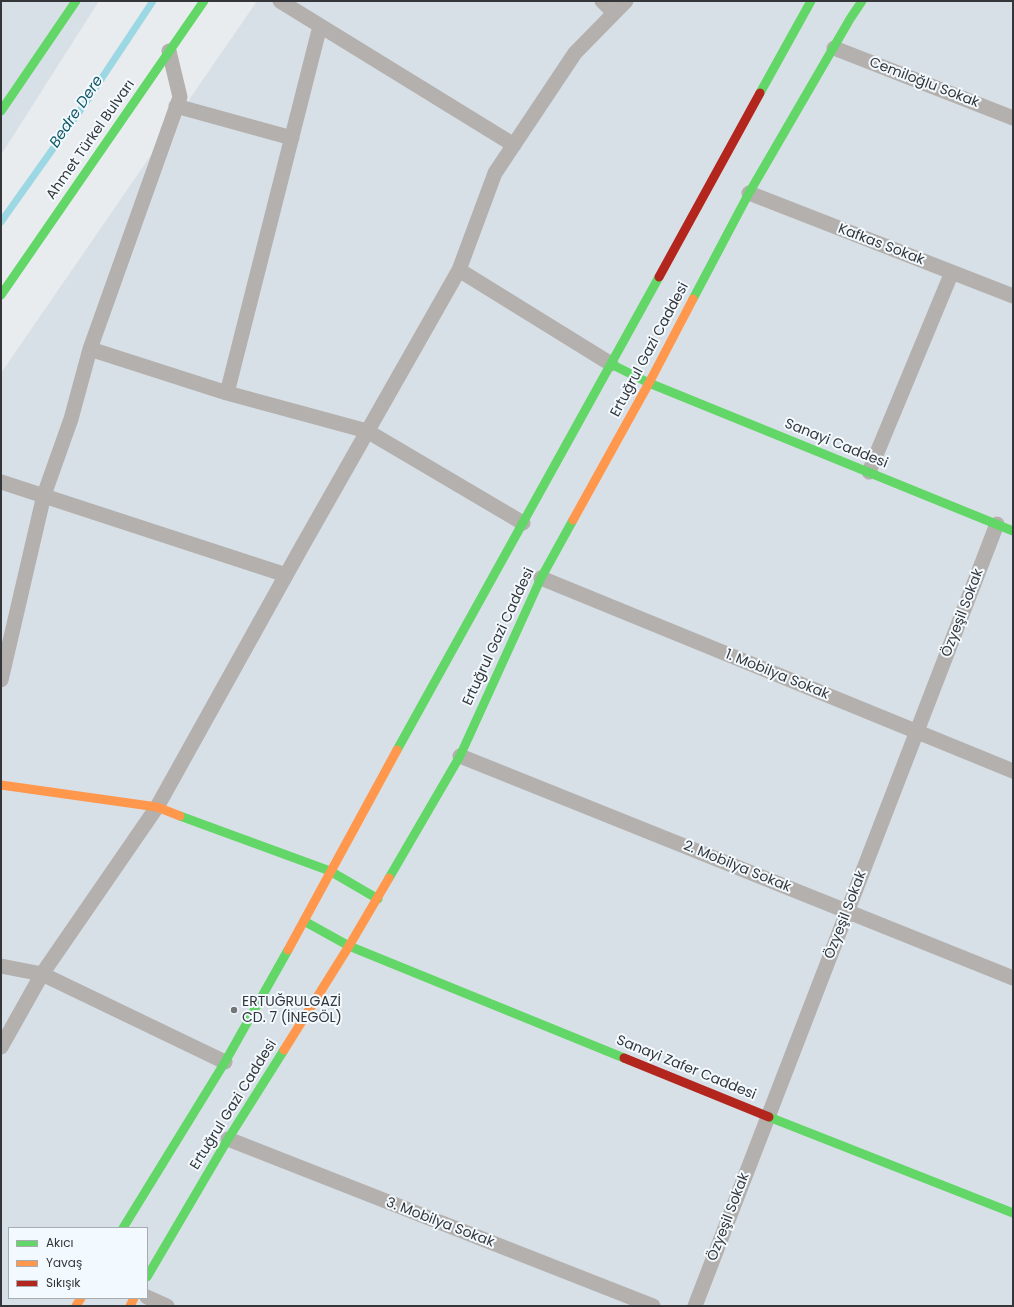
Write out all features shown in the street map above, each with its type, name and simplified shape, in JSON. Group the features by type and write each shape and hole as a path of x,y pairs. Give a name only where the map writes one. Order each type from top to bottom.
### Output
{"main road":[{"path":"1,111 76,1"},
{"name":"Ahmet Türkel Bulvarı","path":"1,294 204,1"},
{"name":"Ertuğrul Gazi Caddesi","path":"124,1227 225,1062 811,1"},
{"name":"Ertuğrul Gazi Caddesi","path":"148,1275 228,1139 378,899 460,756 541,578 649,383 749,193 862,1"},
{"name":"Sanayi Caddesi","path":"610,364 649,383 1013,531"},
{"path":"1,785 157,807 330,870 378,899"},
{"name":"Sanayi Zafer Caddesi","path":"304,921 349,946 768,1116 1013,1213"}],"lane":[{"path":"280,1 514,145"},
{"path":"602,1 614,13"},
{"path":"1,1047 42,974 157,807 286,575 459,270 495,173 575,53 626,1"},
{"path":"227,393 320,26"},
{"name":"Cemiloğlu Sokak","path":"834,48 1013,118"},
{"path":"1,680 44,495 71,419 90,349 180,97 169,51"},
{"path":"176,106 292,138"},
{"name":"Kafkas Sokak","path":"749,193 1013,296"},
{"path":"459,270 610,364"},
{"path":"870,472 952,272"},
{"path":"90,349 227,393 367,431 523,523"},
{"path":"1,482 286,575"},
{"name":"Özyeşil Sokak","path":"695,1306 997,524"},
{"name":"1. Mobilya Sokak","path":"541,578 1013,771"},
{"name":"2. Mobilya Sokak","path":"460,756 1013,978"},
{"path":"1,966 42,974 225,1062"},
{"name":"3. Mobilya Sokak","path":"228,1139 653,1306"},
{"path":"148,1297 167,1306"}],"shaded area":[{"path":"1,1 99,1 1,155"},
{"path":"257,1 1013,1 1013,1306 1,1306 1,373"}],"waterway":[{"name":"Bedre Dere","path":"1,222 84,105 153,1"}],"traffic: fast":[{"path":"1,111 76,1"},
{"path":"1,295 204,1"},
{"path":"760,93 811,1"},
{"path":"693,299 749,193 850,19 862,1"},
{"path":"397,750 659,277"},
{"path":"611,364 649,383 1013,531"},
{"path":"389,878 460,756 541,578 573,520"},
{"path":"180,816 330,871 378,899"},
{"path":"304,921 349,946 624,1058"},
{"path":"124,1227 225,1062 288,950"},
{"path":"148,1275 228,1139 284,1050"},
{"path":"769,1117 1013,1213"}],"traffic: slow":[{"path":"573,520 649,383 693,299"},
{"path":"288,950 397,750"},
{"path":"1,785 157,807 180,816"},
{"path":"284,1050 349,946 389,878"},
{"path":"76,1306 80,1299"},
{"path":"130,1306 134,1299"}],"traffic: jam":[{"path":"659,277 760,93"},
{"path":"624,1058 769,1117"}],"place":[{"name":"ERTUĞRULGAZİ CD. 7 (İNEGÖL)","path":"234,1010"}]}
